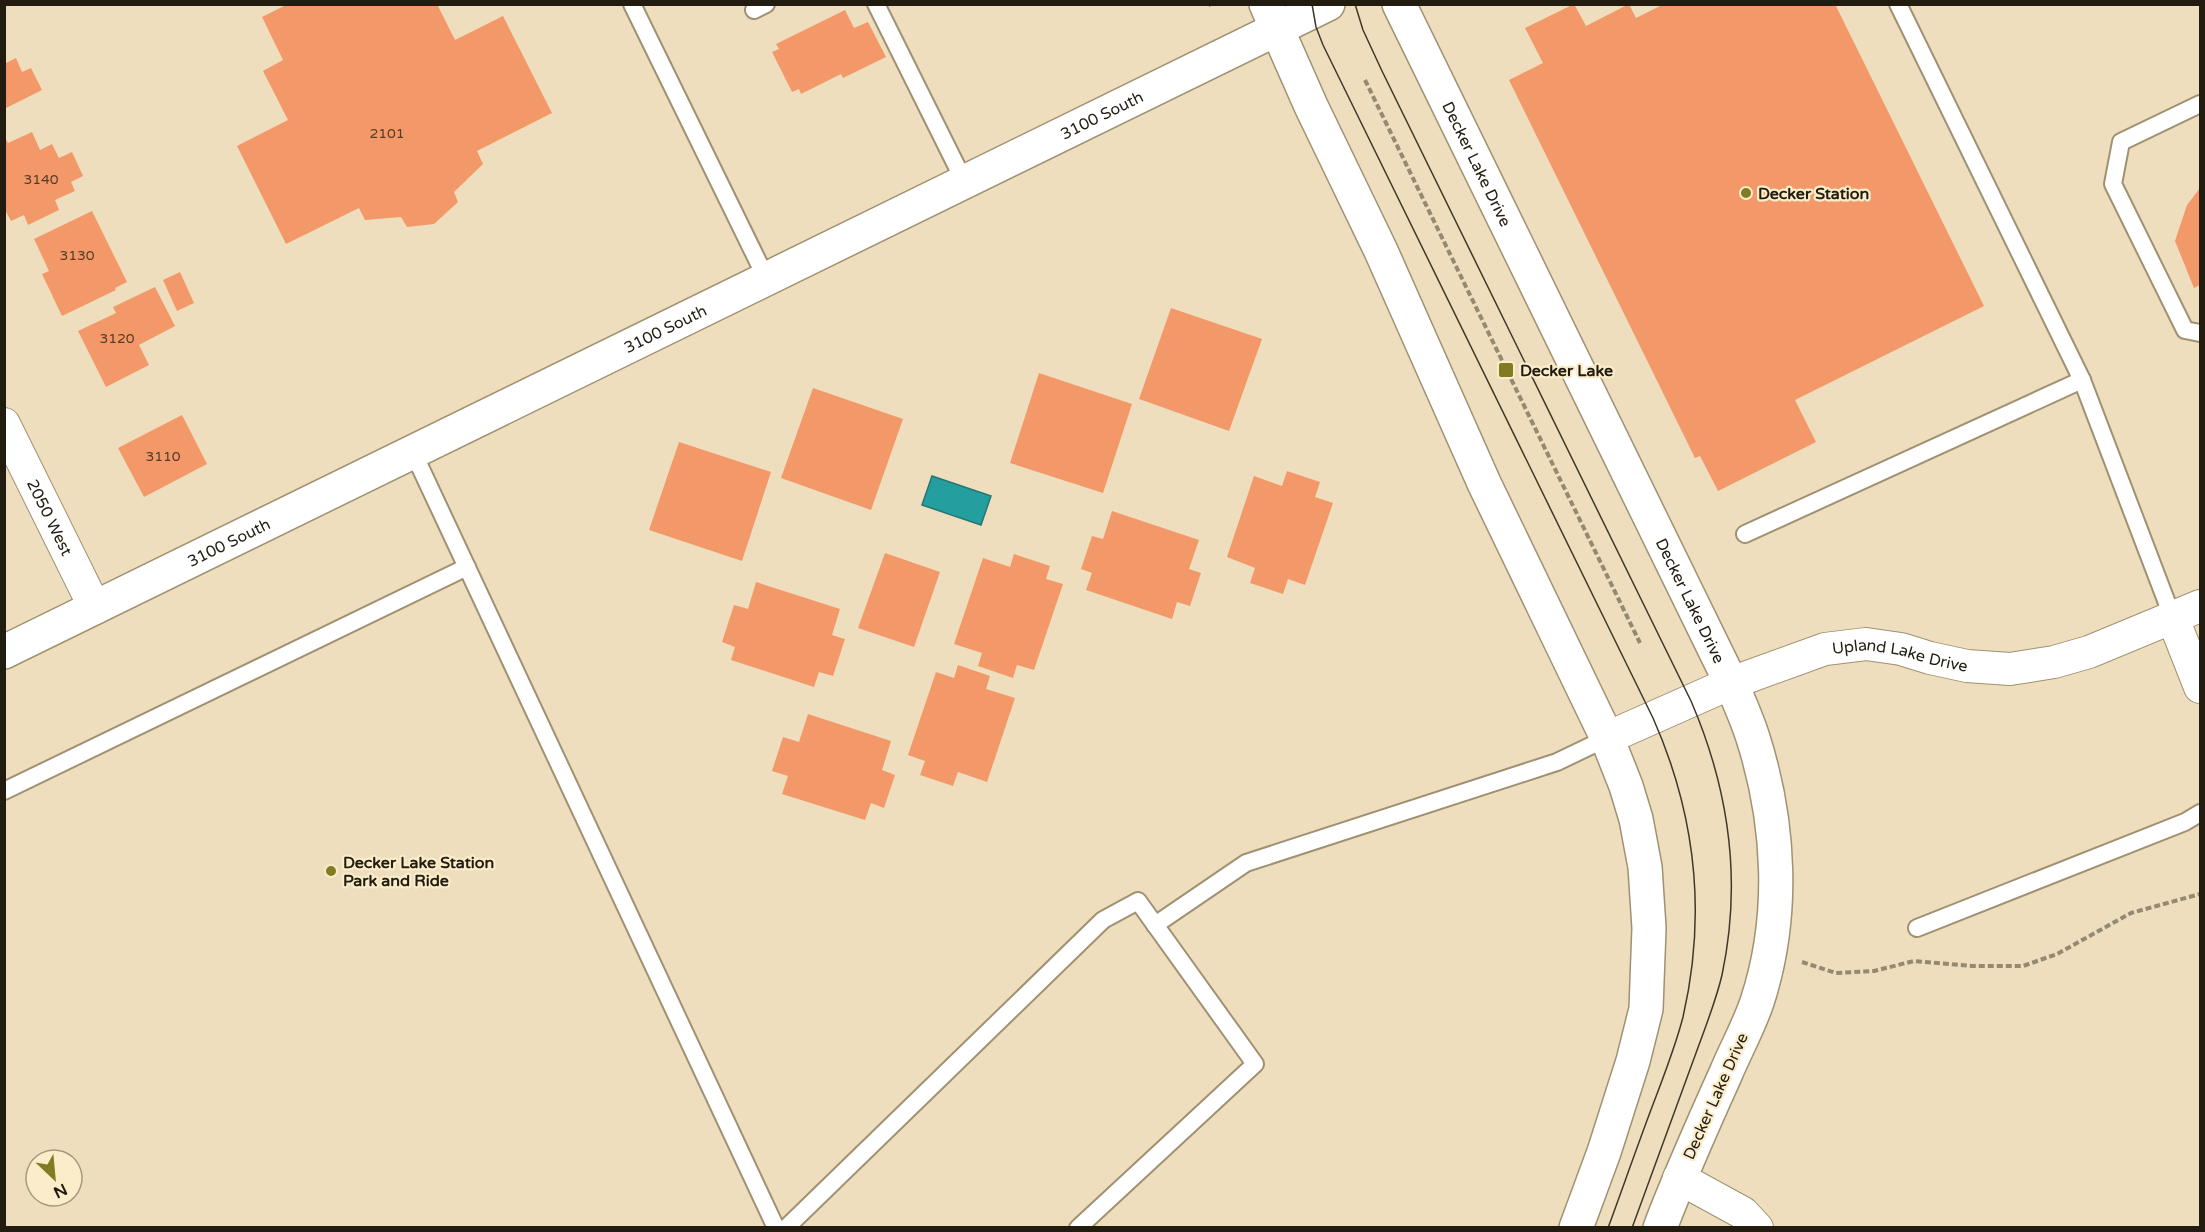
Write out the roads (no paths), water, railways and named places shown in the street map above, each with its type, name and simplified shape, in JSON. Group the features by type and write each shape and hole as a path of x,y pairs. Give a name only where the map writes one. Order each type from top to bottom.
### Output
{"street":[{"name":"3100 South","path":"4,652 965,183 1272,17 1328,4"},
{"name":"Decker Lake Drive","path":"1399,4 1731,683 1753,737 1771,810 1776,907 1772,941 1757,1003 1679,1178 1660,1227"},
{"path":"1272,17 1311,106 1390,270 1484,483 1607,738 1636,819 1645,867 1649,928 1646,1009 1634,1061 1576,1227"},
{"name":"2050 West","path":"4,424 95,608"},
{"path":"2186,611 2200,687"},
{"name":"Upland Lake Drive","path":"1607,738 1731,683 1825,649 1866,644 1901,649 1967,666 2010,669 2054,662 2089,652 2186,611"},
{"path":"1679,1178 1743,1213 1757,1227"}],"lane":[{"path":"632,4 767,280"},
{"path":"876,4 965,183"},
{"path":"1898,4 2082,380 2186,611"},
{"path":"2200,104 2121,142 2113,184 2185,330 2200,333"},
{"path":"1745,534 2082,380"},
{"path":"413,452 776,1227"},
{"path":"4,791 467,567"},
{"path":"1155,925 1246,863 1557,762 1607,738"},
{"path":"1917,928 2186,822 2200,813"},
{"path":"786,1227 1103,920 1138,901 1255,1065 1078,1227"}],"water":[{"path":"932,476 991,496 981,525 922,505"}],"tram line":[{"path":"1312,4 1316,27 1323,45 1653,718 1668,754 1688,828 1695,902 1694,940 1683,1017 1673,1051 1608,1228"},
{"path":"1355,4 1363,30 1382,71 1691,701 1715,768 1723,802 1731,870 1731,905 1722,975 1717,995 1632,1228"}],"place":[{"name":"Decker Station","path":"1746,193"},
{"name":"Decker Lake","path":"1506,370"},
{"name":"Decker Lake Station Park and Ride","path":"331,871"}]}
